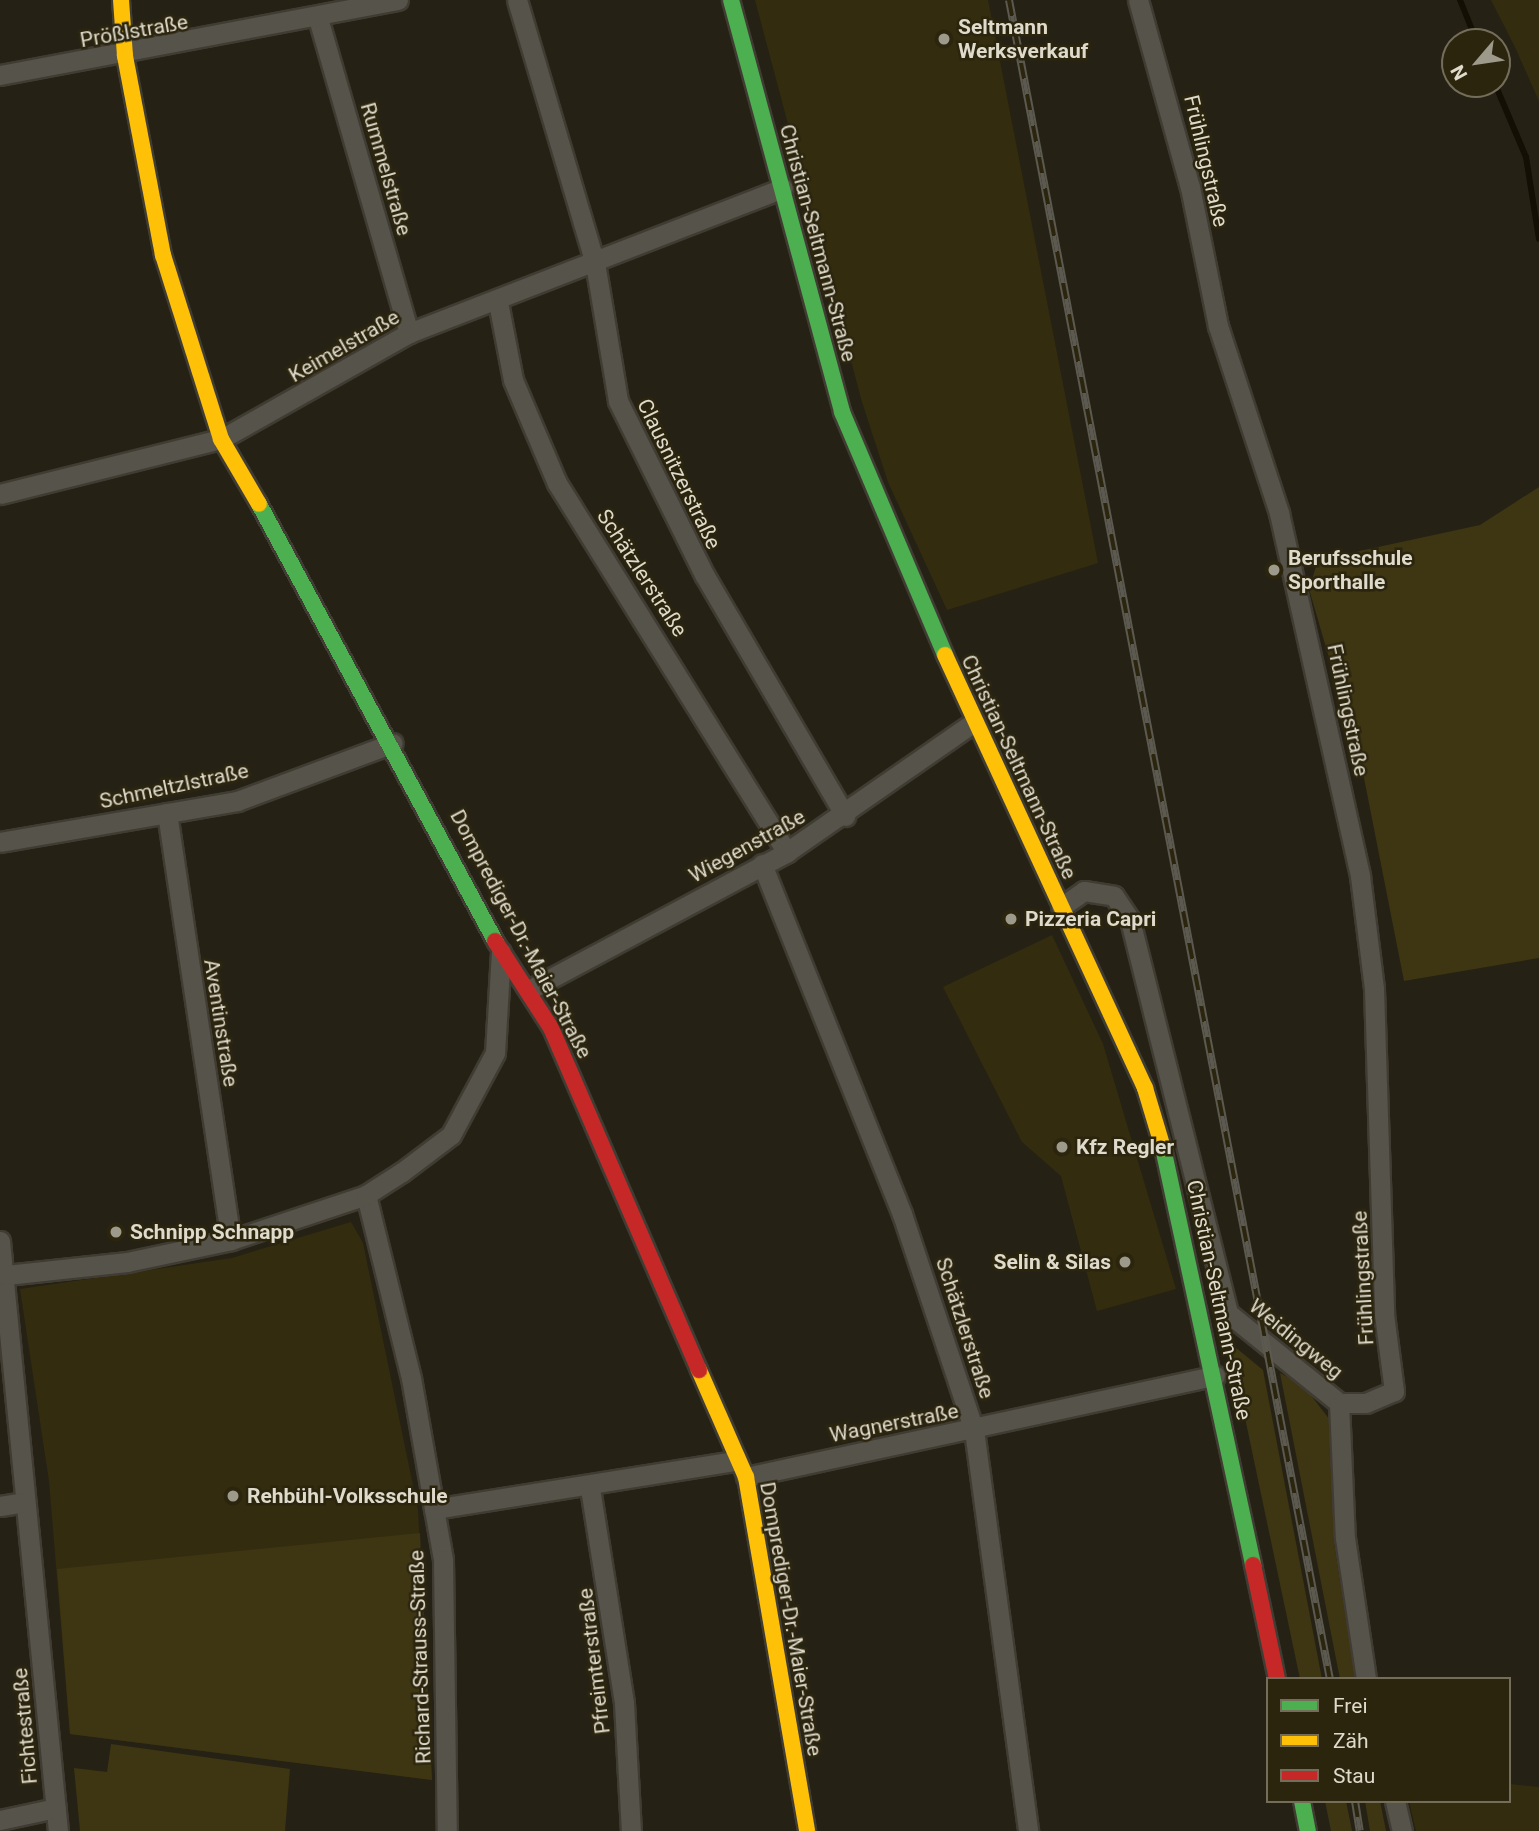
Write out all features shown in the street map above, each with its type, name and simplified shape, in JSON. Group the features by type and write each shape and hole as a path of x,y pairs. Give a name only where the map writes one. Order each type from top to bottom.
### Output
{"street":[{"name":"Domprediger-Dr.-Maier-Straße","path":"121,0 125,57 163,255 221,439 393,743 501,952 530,990 640,1227 740,1469 807,1831"},
{"name":"Prößlstraße","path":"0,75 125,57 398,0"},
{"name":"Clausnitzerstraße","path":"517,0 595,263 618,401 648,470 845,816"},
{"name":"Christian-Seltmann-Straße","path":"731,0 842,412 974,722 1145,1088 1170,1170 1277,1677"},
{"name":"Frühlingstraße","path":"1138,0 1190,187 1218,326 1279,513 1360,876 1374,989 1384,1314 1394,1391 1366,1403 1339,1403"},
{"name":"Rummelstraße","path":"318,18 409,333"},
{"name":"Keimelstraße","path":"0,494 221,439 409,333 498,302 783,188"},
{"name":"Schätzlerstraße","path":"498,302 513,380 551,472 787,852"},
{"name":"Wiegenstraße","path":"530,990 787,852 845,816 974,722"},
{"name":"Schmeltzlstraße","path":"0,842 237,801 393,743"},
{"name":"Aventinstraße","path":"167,813 231,1240"},
{"name":"Schätzlerstraße","path":"762,864 902,1214 974,1430 1028,1831"},
{"name":"Weidingweg","path":"1061,907 1084,891 1114,896 1130,920 1228,1313 1339,1403 1345,1538 1366,1677"},
{"path":"6,1275 127,1262 231,1240 366,1195 451,1135 495,1053 501,952"},
{"name":"Richard-Strauss-Straße","path":"366,1195 411,1378 443,1560 447,1831"},
{"name":"Fichtestraße","path":"0,1241 6,1275 24,1502 58,1831"},
{"name":"Wagnerstraße","path":"434,1508 740,1469 974,1430 1215,1376"},
{"name":"Pfreimterstraße","path":"590,1488 624,1703 631,1831"},
{"path":"0,1506 24,1502"},
{"path":"1302,1803 1308,1831"},
{"path":"1395,1803 1402,1831"},
{"path":"0,1821 56,1808"}],"shaded area":[{"path":"755,0 988,0 1098,563 947,610 888,482 862,402"},
{"path":"1491,0 1539,0 1539,101 1511,39 1511,28 1505,28"},
{"path":"1539,487 1539,958 1404,981 1364,778 1309,589 1318,560 1480,525"},
{"path":"1052,935 1103,1044 1176,1289 1097,1311 1061,1176 1022,1142 943,987"},
{"name":"Rehbühl-Volksschule","path":"351,1222 363,1243 418,1510 432,1780 70,1734 49,1481 20,1289 232,1258"},
{"path":"1229,1342 1263,1370 1322,1677 1300,1677"},
{"path":"1280,1373 1303,1385 1333,1424 1334,1542 1355,1677 1340,1677"},
{"path":"420,1533 432,1780 70,1734 57,1569"},
{"path":"111,1744 290,1769 285,1831 80,1831 74,1768 107,1772"},
{"path":"1511,1784 1539,1787 1539,1831 1416,1831 1409,1803 1511,1803"},
{"path":"1325,1803 1346,1803 1352,1831 1331,1831"},
{"path":"1365,1803 1380,1803 1386,1831 1370,1831"}],"waterway":[{"path":"1460,0 1471,28"},
{"path":"1501,98 1526,157 1539,239"}],"railway":[{"path":"1009,0 1330,1677"},
{"path":"1355,1803 1360,1831"}],"traffic: fast":[{"path":"731,0 842,412 945,655"},
{"path":"259,504 495,941"},
{"path":"1163,1148 1253,1565"},
{"path":"1302,1803 1308,1831"}],"traffic: slow":[{"path":"121,0 125,56 163,255 221,439 259,504"},
{"path":"945,655 1145,1088 1163,1148"},
{"path":"699,1370 746,1477 807,1831"}],"traffic: jam":[{"path":"495,941 551,1028 699,1370"},
{"path":"1253,1565 1277,1677"}],"place":[{"name":"Seltmann Werksverkauf","path":"944,39"},
{"name":"Berufsschule Sporthalle","path":"1274,570"},
{"name":"Pizzeria Capri","path":"1011,919"},
{"name":"Kfz Regler","path":"1062,1147"},
{"name":"Schnipp Schnapp","path":"116,1232"},
{"name":"Selin & Silas","path":"1125,1262"},
{"name":"Rehbühl-Volksschule","path":"233,1496"}]}
